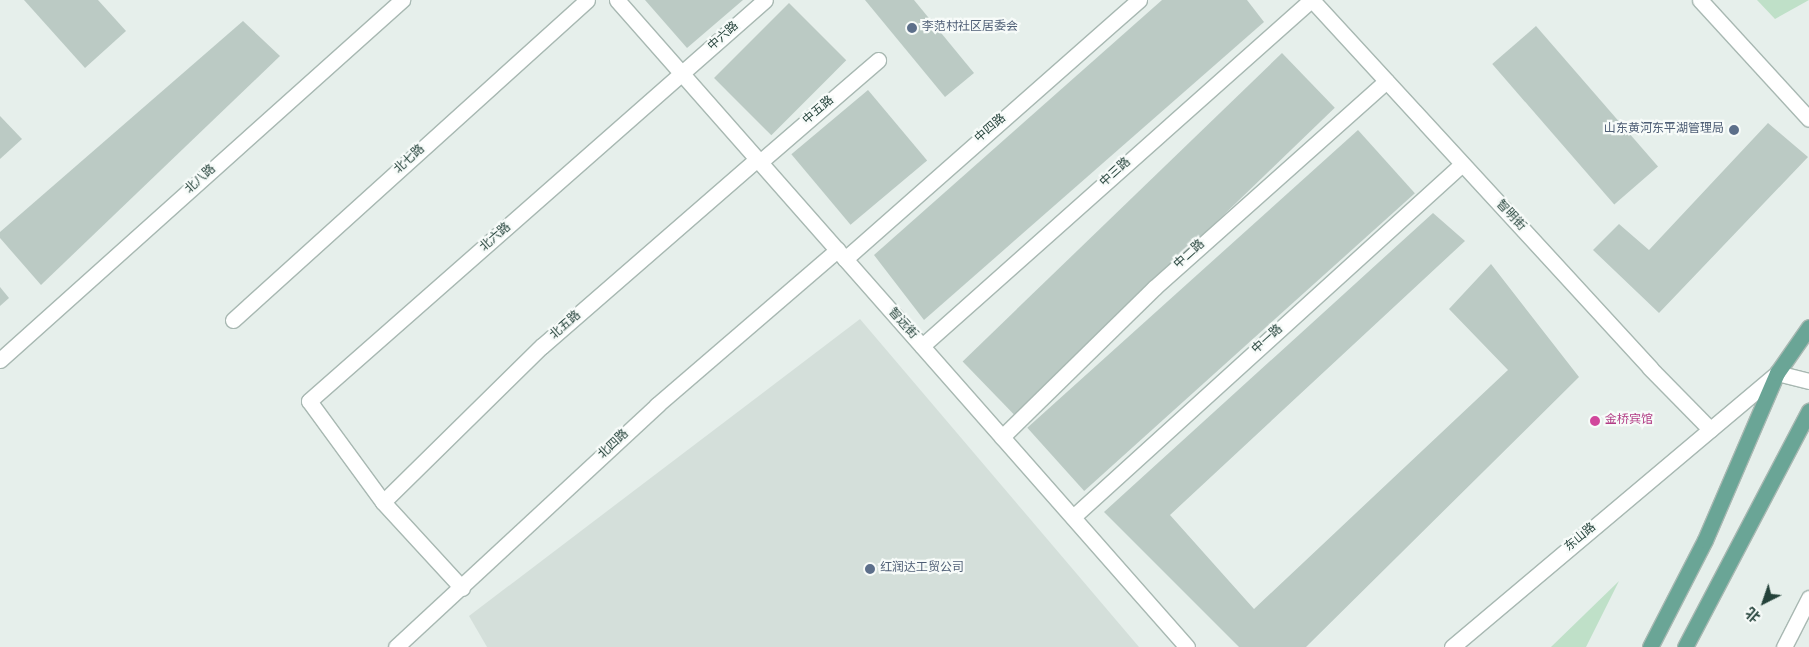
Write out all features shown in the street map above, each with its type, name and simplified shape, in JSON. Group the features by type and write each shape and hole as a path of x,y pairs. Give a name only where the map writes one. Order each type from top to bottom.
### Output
{"main road":[{"path":"1650,647 1705,540 1777,373 1809,327"},
{"path":"1684,647 1809,411"}],"street":[{"name":"北八路","path":"0,360 402,0"},
{"name":"北七路","path":"233,320 587,0"},
{"name":"智远街","path":"616,0 1188,647"},
{"name":"中六路","path":"682,74 765,0"},
{"name":"中四路","path":"841,254 1139,0"},
{"name":"智明街","path":"1311,0 1710,429"},
{"name":"中三路","path":"922,346 1311,0"},
{"path":"1700,0 1809,119"},
{"name":"中五路","path":"758,160 878,60"},
{"name":"北六路","path":"383,502 309,401 682,74"},
{"name":"中二路","path":"1002,438 1154,288 1386,81"},
{"name":"北五路","path":"383,502 542,346 758,160"},
{"name":"中一路","path":"1073,517 1462,164"},
{"name":"北四路","path":"396,647 462,588 657,405 841,254"},
{"path":"1777,373 1809,381"},
{"name":"东山路","path":"1452,647 1777,373"},
{"path":"383,502 462,588"},
{"path":"1784,647 1809,598"}],"shaded area":[{"path":"860,319 1139,647 487,647 469,616"}],"green space":[{"path":"1757,0 1809,0 1775,19"},
{"path":"1619,581 1586,647 1551,647"}],"building":[{"path":"24,0 98,0 126,31 85,68"},
{"path":"645,0 743,0 687,48"},
{"path":"865,0 914,0 974,73 945,97"},
{"path":"1162,0 1247,0 1264,22 924,320 874,255"},
{"path":"789,3 846,60 771,135 714,78"},
{"path":"243,21 280,56 41,285 0,238 0,232"},
{"path":"1536,26 1658,166 1614,204 1492,64"},
{"path":"1282,53 1335,108 1015,416 963,361"},
{"path":"868,90 927,160 851,225 791,154"},
{"path":"0,116 22,139 0,159"},
{"path":"1768,123 1808,157 1659,313 1593,250 1619,224 1649,250"},
{"path":"1358,130 1415,193 1084,491 1027,428"},
{"path":"1433,213 1465,241 1170,515 1254,609 1508,370 1449,309 1491,264 1579,377 1306,647 1239,647 1104,512"},
{"path":"0,287 9,298 0,306"}],"place":[{"name":"李范村社区居委会","path":"912,28"},
{"name":"山东黄河东平湖管理局","path":"1734,130"},
{"name":"金桥宾馆","path":"1595,421"},
{"name":"红润达工贸公司","path":"870,569"}]}
